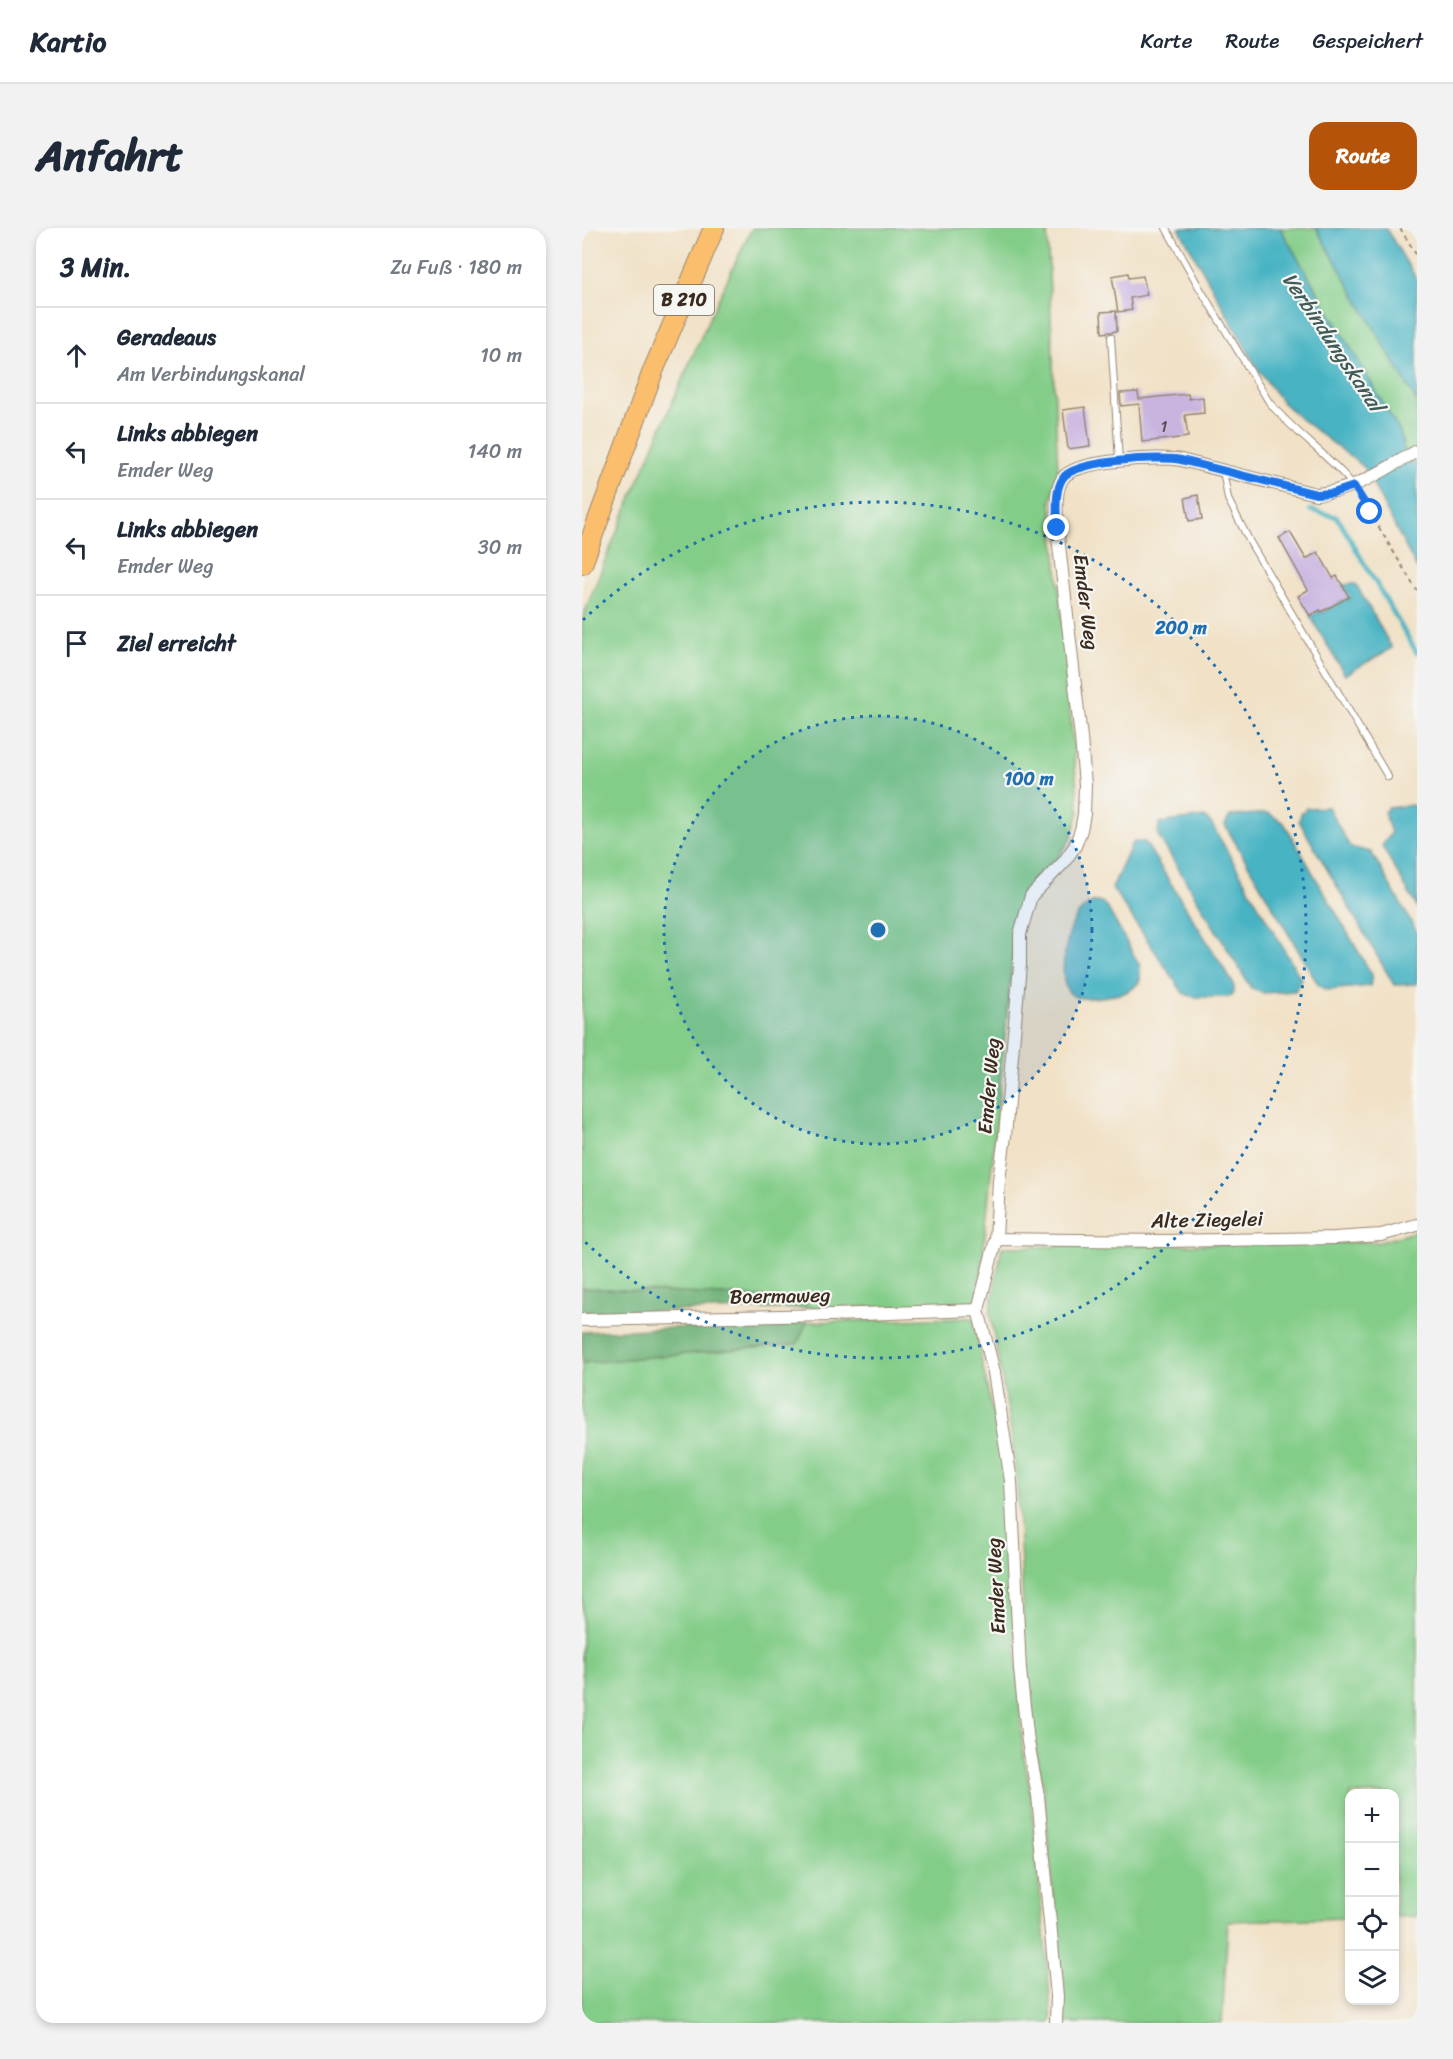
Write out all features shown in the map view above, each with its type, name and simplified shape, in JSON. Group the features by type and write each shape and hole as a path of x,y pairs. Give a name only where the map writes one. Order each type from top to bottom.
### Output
{"main road":[{"name":"B 210","path":"582,564 653,371 714,228"}],"street":[{"name":"Emder Weg","path":"1056,2023 1057,1996 1038,1796 1028,1742 1020,1670 1011,1481 994,1372 978,1310 996,1239 999,1180 1020,965 1020,934 1031,896 1064,862 1075,846 1082,830 1084,814 1085,785 1081,738 1057,528 1057,504 1061,481 1070,471 1098,463 1173,459 1316,494 1333,493 1359,483 1416,451"},
{"name":"Alte Ziegelei","path":"996,1239 1165,1241 1334,1238 1381,1235 1417,1225"},
{"name":"Boermaweg","path":"582,1320 978,1310"}],"lane":[{"path":"1166,228 1269,402 1279,414 1359,483"},
{"path":"1111,337 1119,462"},
{"path":"1223,471 1228,499 1251,544 1388,777"}],"path":[{"path":"1400,228 1417,256"},
{"path":"1359,483 1417,591"}],"green space":[{"path":"752,228 1047,228 1058,471 1051,500 1079,812 1071,838 1057,859 1035,876 1019,906 978,1305 809,1308 803,1299 582,1288 582,620 668,411"},
{"path":"1280,228 1316,228 1403,377 1417,402 1417,467 1406,455 1400,432"},
{"path":"1417,1231 1417,1916 1399,1917 1399,1789 1345,1789 1345,1918 1228,1921 1222,2023 1066,2023 1044,1794 1034,1741 1026,1669 1017,1481 1009,1417 990,1313 1002,1247 1380,1242"},
{"path":"582,1288 803,1299 809,1308 582,1313"},
{"path":"973,1318 1006,1480 1022,1744 1031,1798 1052,2019 1050,2023 582,2023 582,1363 797,1344 807,1322"},
{"path":"807,1322 797,1344 582,1363 582,1332"}],"water":[{"name":"Verbindungskanal","path":"1179,228 1280,228 1400,432 1406,455 1417,467 1417,569 1364,467 1282,402 1257,368"},
{"path":"1316,228 1386,228 1417,280 1417,402"},
{"path":"1356,584 1392,648 1345,675 1310,616 1348,597 1342,585"},
{"path":"1412,805 1417,810 1417,907 1382,846 1391,833 1384,812 1388,808"},
{"path":"1328,807 1350,847 1371,852 1417,932 1417,984 1394,985 1299,821 1301,814 1307,808"},
{"path":"1268,813 1284,823 1372,975 1370,986 1328,990 1319,986 1225,825 1230,816"},
{"path":"1204,817 1211,823 1301,979 1295,991 1262,993 1251,988 1158,835 1159,823"},
{"path":"1133,842 1145,842 1233,983 1234,991 1231,996 1193,997 1183,993 1112,888"},
{"path":"1094,902 1102,902 1108,909 1140,966 1140,980 1131,990 1123,993 1080,998 1072,995 1067,989 1064,980 1064,957 1069,934 1076,917"}],"building":[{"path":"1128,273 1129,278 1143,276 1147,295 1130,298 1132,310 1118,312 1112,276"},
{"path":"1116,311 1117,331 1102,333 1101,312"},
{"path":"1138,392 1139,399 1188,394 1189,399 1203,397 1204,413 1185,415 1188,437 1142,442 1139,404 1121,406 1120,393"},
{"path":"1085,407 1090,446 1068,449 1063,410"},
{"path":"1198,495 1202,519 1189,521 1185,498"},
{"path":"1290,532 1306,559 1318,552 1333,578 1337,576 1349,597 1310,616 1298,596 1308,590 1279,538"}],"waterway":[{"path":"1310,510 1337,517 1417,653"}],"route":[{"path":"1057,528 1057,504 1061,481 1070,471 1098,463 1160,458 1181,460 1316,494 1333,493 1354,486 1370,512"}]}
